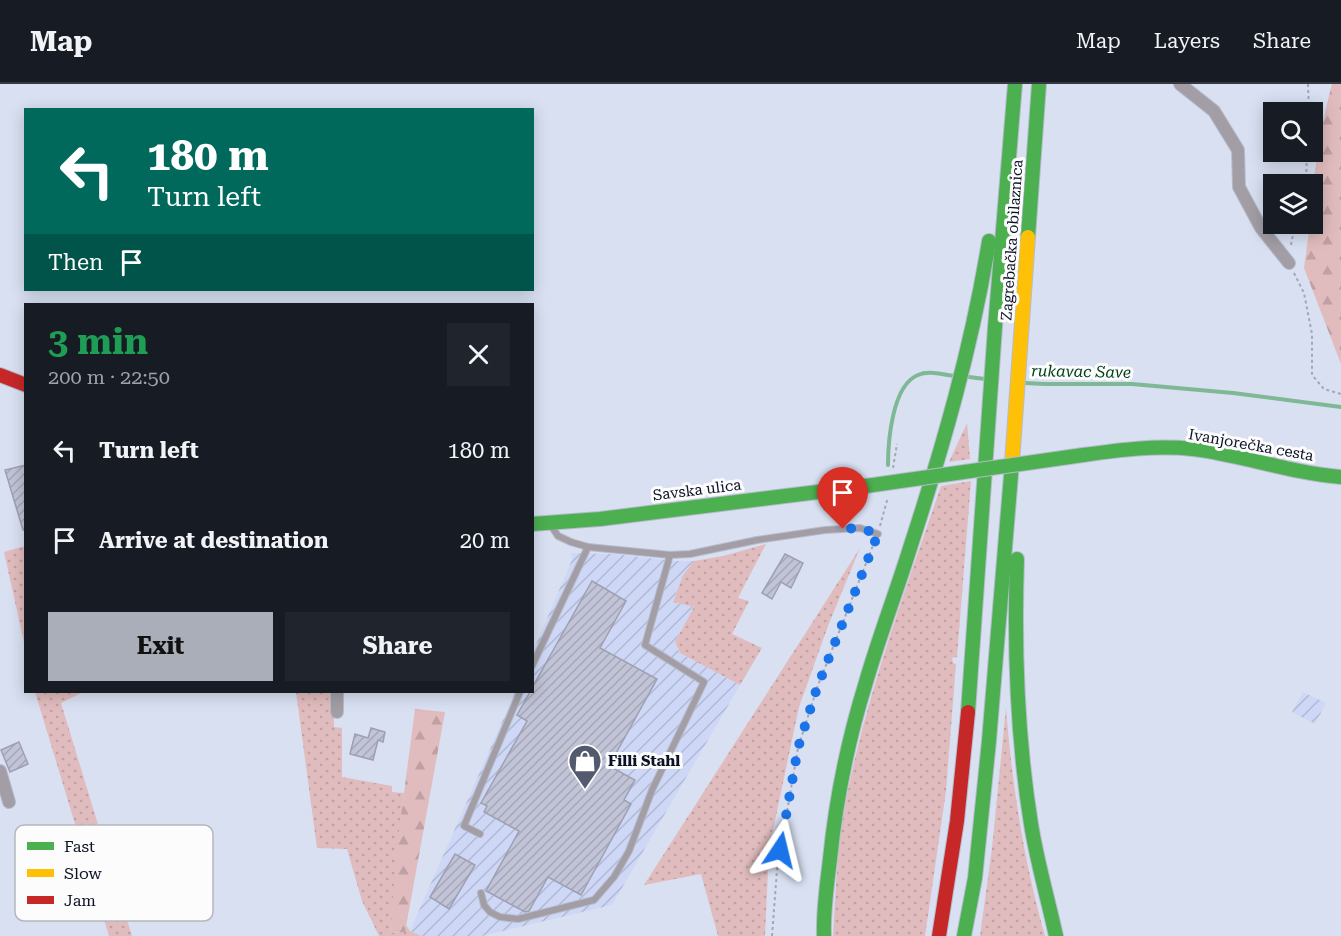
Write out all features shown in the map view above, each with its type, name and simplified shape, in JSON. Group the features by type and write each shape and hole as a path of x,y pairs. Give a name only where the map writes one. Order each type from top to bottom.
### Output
{"main road":[{"path":"939,936 949,881 975,638 988,422 1015,84"},
{"name":"Zagrebačka obilaznica","path":"1019,424 1017,399 1039,84"},
{"path":"824,936 825,903 840,782 873,658 950,420 973,336 982,286 1001,137 1012,116"},
{"path":"0,375 24,384"},
{"path":"964,936 975,878 990,741 1019,424"},
{"path":"1019,424 1015,589 1020,745 1029,813 1056,936"},
{"name":"Ivanjorečka cesta","path":"866,486 1083,455 1135,449 1178,448 1341,477"},
{"name":"Savska ulica","path":"534,524 550,524 866,486"}],"street":[{"path":"1180,84 1214,111 1238,150 1239,188 1261,228 1289,263"},
{"path":"337,693 337,712"},
{"path":"0,771 9,802"}],"lane":[{"path":"550,524 558,536 588,547 670,555 690,554 757,540 825,530 860,528 878,534"},
{"path":"534,662 588,547"},
{"path":"481,893 484,905 490,912 500,917 518,919 594,900 614,877 629,851 652,790 704,682 645,645 670,555"},
{"path":"480,834 464,826 520,693"}],"path":[{"path":"1308,84 1309,102"},
{"path":"1293,234 1289,263 1304,293 1312,334 1312,375 1324,389 1341,394"},
{"path":"892,476 897,444"},
{"path":"772,936 777,870 798,748 817,688 878,534 890,487"}],"shaded area":[{"path":"571,553 694,561 683,575 673,601 694,607 675,642 677,648 680,653 740,685 612,905 482,936 421,936 410,931 515,693 534,693 534,649 572,560"},
{"path":"1303,692 1326,703 1315,724 1292,712"}],"green space":[{"path":"1332,84 1341,84 1341,364 1304,268 1309,234 1323,234 1323,174 1315,174 1317,162 1323,162 1324,118"},
{"path":"967,423 970,459 949,462"},
{"path":"971,481 957,657 952,658 953,663 956,664 946,791 925,936 833,936 843,817 876,680 941,486"},
{"path":"766,544 738,598 749,601 732,634 762,648 740,685 680,653 675,642 694,607 673,602 683,575 694,561"},
{"path":"24,547 24,642 4,552"},
{"path":"860,548 828,626 799,707 769,849 765,936 718,936 701,874 644,885"},
{"path":"35,693 81,693 61,703 98,825 75,825"},
{"path":"296,693 333,693 334,727 342,728 342,777 392,786 392,792 404,793 390,933 404,932 406,925 410,931 421,936 379,936 362,901 347,849 317,848"},
{"path":"1006,708 1020,823 1045,936 980,936 992,848"},
{"path":"415,709 445,712 405,932 390,933 397,846"},
{"path":"104,921 127,921 132,936 109,936"}],"building":[{"path":"24,465 24,530 23,530 5,470"},
{"path":"785,554 803,563 791,588 781,582 772,599 762,593"},
{"path":"592,581 626,601 600,648 657,679 609,766 635,780 624,800 631,804 581,895 548,877 529,911 525,912 486,891 519,831 484,812 487,806 481,803 527,721 517,715 529,693 534,693 534,684"},
{"path":"371,728 385,732 383,742 378,740 373,760 350,754 355,734 368,738"},
{"path":"19,742 28,764 10,772 1,750"},
{"path":"455,854 475,865 449,909 430,897"}],"waterway":[{"name":"rukavac Save","path":"888,465 893,415 902,390 918,375 936,373 955,376"},
{"name":"rukavac Save","path":"969,377 985,379"},
{"name":"rukavac Save","path":"1025,383 1132,384 1233,393 1341,407"}],"traffic: fast":[{"path":"968,712 995,327 1015,84"},
{"path":"1028,237 1039,84"},
{"path":"824,936 833,837 848,748 871,665 905,565 945,434 974,319 989,241"},
{"path":"1083,455 1151,448 1193,449 1303,472 1341,477"},
{"path":"866,486 1083,455"},
{"path":"964,936 975,878 989,741 1012,463"},
{"path":"534,524 600,519 866,486"},
{"path":"1017,559 1016,659 1022,758 1033,838 1056,936"}],"traffic: slow":[{"path":"1012,463 1028,237"}],"traffic: jam":[{"path":"0,375 24,384"},
{"path":"939,936 957,821 968,712"}],"place":[{"name":"Filli Stahl","path":"585,790"}],"route":[{"path":"780,850 798,748 817,688 878,534 860,528 843,529"}]}
